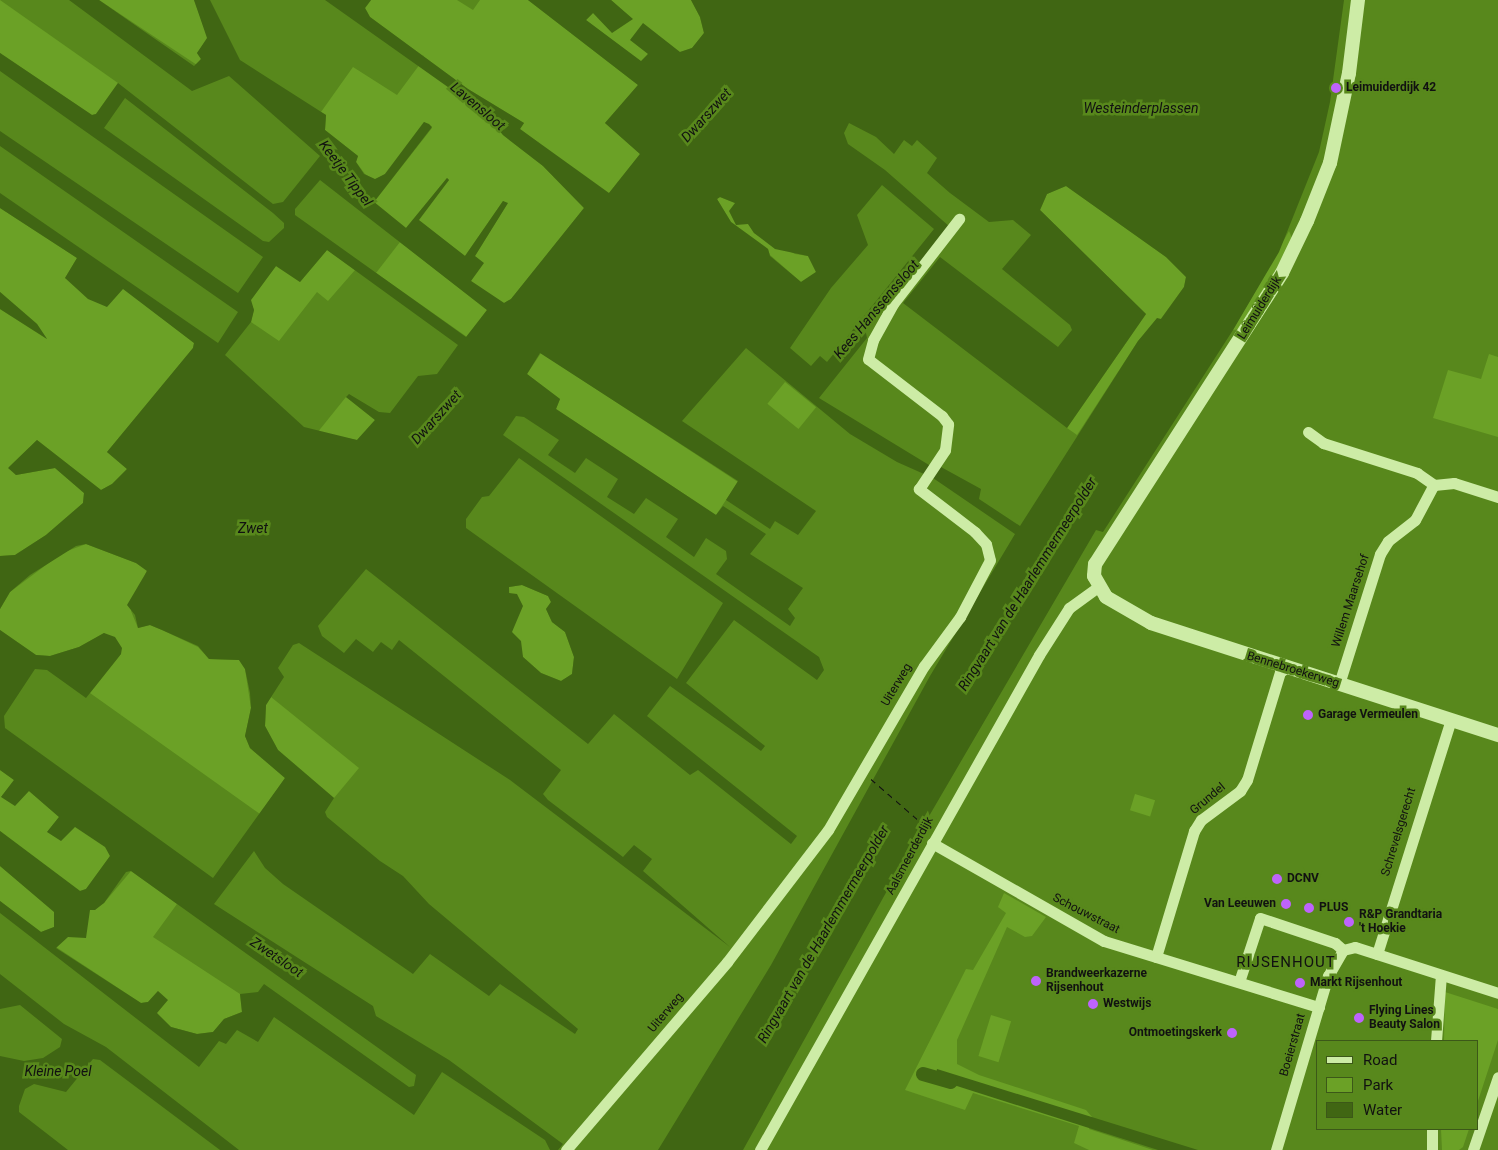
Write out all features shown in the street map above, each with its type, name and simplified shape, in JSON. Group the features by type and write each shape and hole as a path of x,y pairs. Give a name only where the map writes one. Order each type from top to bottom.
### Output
{"street":[{"name":"Leimuiderdijk","path":"1098,587 1095,564 1282,273 1306,221 1330,163 1349,73 1358,0"},
{"name":"Uiterweg","path":"567,1148 770,909 828,830 924,666 960,618 990,560 986,544 975,532 919,489 938,462 948,441 948,424 942,416 868,359 872,340 893,304 959,219"},
{"path":"1308,432 1323,443 1417,473 1434,484 1454,483 1498,497"},
{"name":"Willem Maarsehof","path":"1339,684 1380,554 1388,541 1415,520 1434,484"},
{"name":"Bennebroekerweg","path":"1098,587 1119,607 1151,623 1498,735"},
{"name":"Aalsmeerderdijk","path":"760,1150 932,843 1060,621 1069,608 1098,587"},
{"name":"Grundel","path":"1156,957 1194,831 1201,820 1240,791 1247,780 1280,672 1286,668"},
{"name":"Schrevelsgerecht","path":"1377,954 1451,720"},
{"name":"Schouwstraat","path":"932,843 1088,933 1156,957 1319,1007"},
{"path":"1239,982 1260,918 1335,943 1342,950 1354,947 1498,993"},
{"name":"Boeierstraat","path":"1276,1150 1328,976 1342,950"},
{"path":"1436,1040 1441,974"},
{"path":"1473,1150 1498,1077"},
{"path":"1432,1130 1432,1150"}],"green space":[{"path":"0,0 118,83 96,114 92,115 0,53"},
{"path":"99,0 194,0 208,38 197,53 201,59 197,65"},
{"path":"371,0 457,0 473,10 480,0 528,0 638,85 605,123 640,154 609,193 605,193 520,129 524,123 468,89 370,17 365,8"},
{"path":"611,0 691,0 700,17 704,33 692,48 680,52 648,54 641,62 586,20 593,13 632,19"},
{"path":"420,64 486,114 503,135 543,166 584,208 511,299 504,303 471,281 475,256 507,204 503,201 465,256 418,220 449,180 447,178 406,228 374,202 432,128 424,122 385,174 375,180 365,174 356,162 358,156 325,130 326,115 321,112 353,67 397,95"},
{"path":"1066,186 1166,257 1186,277 1184,287 1160,320 1138,341 1077,435 1067,428 1146,314 1040,210 1047,194"},
{"path":"720,197 735,203 754,233 795,254 808,256 816,272 801,282 770,255 768,249 731,222 717,199"},
{"path":"0,208 77,258 65,278 123,288 194,343 193,348 107,452 127,469 112,484 101,490 37,440 9,467 16,475 55,468 84,493 83,503 46,535 15,555 0,556 0,309 47,339 37,324 0,292"},
{"path":"1289,231 1292,238 1272,277 1240,329 1233,330"},
{"path":"400,242 487,310 467,337 376,273"},
{"path":"327,250 355,270 328,301 317,292 279,341 251,322 254,310 250,301 276,266 300,282"},
{"path":"541,353 738,482 716,515 556,409 560,399 527,374"},
{"path":"1489,354 1498,357 1498,437 1433,418 1448,370 1481,379"},
{"path":"785,382 816,407 798,429 767,404"},
{"path":"346,397 375,420 357,440 317,433"},
{"path":"86,544 136,563 147,570 131,611 138,628 150,625 198,647 209,659 239,660 245,669 251,708 245,736 250,748 285,778 260,814 90,693 121,654 104,633 79,647 50,656 36,655 0,630 0,609 10,592 62,553"},
{"path":"522,585 548,596 551,602 546,609 552,622 565,632 574,657 572,674 561,681 541,673 523,657 512,633 509,587"},
{"path":"271,697 359,768 334,798 278,750 265,726 266,705"},
{"path":"0,770 14,780 1,797 29,791 59,817 47,832 75,826 106,847 110,856 86,889 80,891 0,831"},
{"path":"1135,794 1155,800 1150,816 1130,810"},
{"path":"0,866 55,912 54,927 41,932 0,901"},
{"path":"131,871 177,904 153,937 240,994 242,1012 224,1019 213,1032 197,1034 171,1027 156,1013 158,991 148,1002 141,1003 56,947 90,909 104,903"},
{"path":"1004,893 1046,917 1032,936 1025,937 1007,927 957,1040 957,1064 979,1075 1086,1110 1092,1117 1089,1129 1153,1150 1089,1150 1074,1143 1079,1126 973,1093 965,1110 905,1090 966,969 973,970 1006,913 998,907"},
{"path":"1445,992 1498,1009 1498,1040 1478,1101 1478,1040 1444,1040"},
{"path":"991,1015 1011,1021 999,1062 978,1056"},
{"path":"1441,1130 1469,1130 1463,1147 1459,1150 1442,1150"}],"water":[{"path":"69,0 99,0 194,66 201,59 197,53 207,38 194,0 210,0 240,60 326,115 325,130 358,156 356,162 364,174 375,179 385,174 424,122 429,124 432,127 374,202 406,228 447,178 449,180 419,220 465,256 503,201 508,203 475,256 484,263 471,281 504,303 511,299 584,208 543,166 503,135 486,114 325,0 371,0 365,8 370,17 468,89 524,123 520,129 609,193 640,154 605,123 638,85 528,0 611,0 633,19 612,33 593,13 586,20 641,61 648,54 630,40 643,23 680,52 692,48 704,33 700,17 691,0 1344,0 1330,102 1319,152 1279,252 1233,330 1103,532 1096,530 918,835 743,1150 658,1150 771,965 930,676 1015,534 933,478 897,462 850,434 746,348 682,421 816,511 798,535 775,521 770,529 726,500 738,481 540,353 527,374 560,399 556,409 716,515 723,506 766,534 750,554 803,588 788,609 795,618 790,626 716,574 727,559 726,551 706,538 694,557 666,537 678,519 646,498 634,514 607,497 618,479 586,458 575,473 548,455 559,440 524,417 516,416 503,435 819,657 824,670 817,680 734,620 686,683 765,746 761,751 670,686 647,716 797,836 791,844 698,770 690,775 614,714 588,744 366,569 318,626 322,636 344,653 356,639 373,652 381,642 392,650 399,640 561,770 543,794 548,800 623,857 634,845 652,859 643,871 730,947 510,780 299,643 293,645 278,668 284,677 266,705 265,726 278,750 334,798 325,812 327,817 380,861 403,876 429,904 578,1029 575,1034 500,984 489,996 430,954 413,974 283,884 265,868 254,851 214,904 373,1006 376,1016 449,1060 563,1144 558,1150 550,1150 545,1140 442,1072 414,1115 274,1017 258,1042 237,1030 226,1044 219,1041 199,1067 0,913 0,901 41,932 54,927 54,912 0,866 0,831 80,891 86,889 110,856 105,847 75,827 61,841 47,832 59,817 29,791 15,806 1,797 14,780 0,770 0,630 36,655 50,656 79,647 104,633 115,637 122,648 121,654 86,698 47,670 35,669 4,716 5,728 213,878 285,778 250,748 245,736 251,708 250,693 245,669 239,660 209,659 198,646 162,630 150,625 138,628 135,615 127,605 147,571 136,563 86,544 76,546 30,575 10,592 0,609 0,556 15,555 46,535 83,503 84,493 55,468 16,475 8,468 37,440 101,490 112,484 127,469 107,452 193,348 194,343 123,289 107,307 88,299 65,278 77,258 0,208 0,193 218,343 238,312 0,146 0,131 238,293 263,257 0,71 0,53 92,115 96,114 118,83 273,204 283,202 320,156 229,76 192,91","holes":["125,98 284,223 284,228 269,242 263,241 104,128","849,123 876,137 894,154 904,140 912,146 917,140 937,158 927,173 950,193 989,222 1013,220 1031,235 1002,269 1070,325 1072,330 1058,347 940,257 903,303 1067,428 1146,314 1040,210 1047,194 1066,186 1166,257 1186,277 1184,287 1161,319 1157,318 1138,341 1020,526 979,499 981,489 941,467 939,470 929,465 819,398 867,338 865,328 881,304 901,278 906,282 950,227 885,170 848,144 844,133","320,180 487,310 466,337 295,215 295,209","882,185 934,229 827,362 820,356 811,366 790,348 831,288 868,245 857,215","720,197 735,203 729,211 736,225 748,224 754,233 775,249 808,256 816,272 801,282 770,256 768,249 731,222 717,199","327,250 458,345 437,374 418,376 390,413 379,412 349,394 346,397 375,420 357,440 304,427 225,355 251,322 254,310 251,300 276,266 300,282","519,458 723,603 677,679 466,528 466,519 482,497 489,496","522,585 548,596 551,602 546,609 552,622 565,632 574,657 572,674 561,681 541,673 523,657 521,641 512,632 523,606 517,594 509,593 509,587","131,871 416,1075 414,1086 409,1087 264,984 258,992 240,994 242,1012 224,1019 213,1032 197,1034 171,1027 157,1013 168,1000 158,991 148,1002 141,1003 56,948 68,937 86,938 90,910 95,910 104,903 126,872"]},
{"path":"0,292 37,324 47,339 0,309"},
{"name":"Kleine Poel","path":"0,974 64,1024 106,1047 239,1150 220,1150 100,1060 93,1059 66,1092 34,1084 25,1089 19,1106 19,1112 68,1150 0,1150 0,1056 24,1061 43,1058 60,1047 62,1039 20,1005 0,1009"},
{"path":"937,1069 1198,1150 1158,1150 935,1079"}],"pier":[{"path":"915,842 917,843 857,960 856,959"}],"waterway":[{"path":"923,1074 951,1082"}],"ferry route":[{"path":"871,779 925,826"}],"place":[{"name":"Leimuiderdijk 42","path":"1336,88"},
{"name":"Garage Vermeulen","path":"1308,715"},
{"name":"DCNV","path":"1277,879"},
{"name":"Van Leeuwen","path":"1286,904"},
{"name":"PLUS","path":"1309,908"},
{"name":"R&P Grandtaria 't Hoekie","path":"1349,922"},
{"name":"Brandweerkazerne Rijsenhout","path":"1036,981"},
{"name":"Markt Rijsenhout","path":"1300,983"},
{"name":"Westwijs","path":"1093,1004"},
{"name":"Flying Lines Beauty Salon","path":"1359,1018"},
{"name":"Ontmoetingskerk","path":"1232,1033"}],"district":[{"name":"RIJSENHOUT","path":"1286,963"}],"water label":[{"name":"Lavensloot","path":"478,106"},
{"name":"Westeinderplassen","path":"1141,108"},
{"name":"Dwarszwet","path":"706,115"},
{"name":"Keetje Tippel","path":"346,173"},
{"name":"Kees Hanssenssloot","path":"876,309"},
{"name":"Dwarszwet","path":"436,417"},
{"name":"Zwet","path":"253,528"},
{"name":"Ringvaart van de Haarlemmermeerpolder","path":"1027,584"},
{"name":"Ringvaart van de Haarlemmermeerpolder","path":"823,934"},
{"name":"Zwetsloot","path":"277,957"}]}
